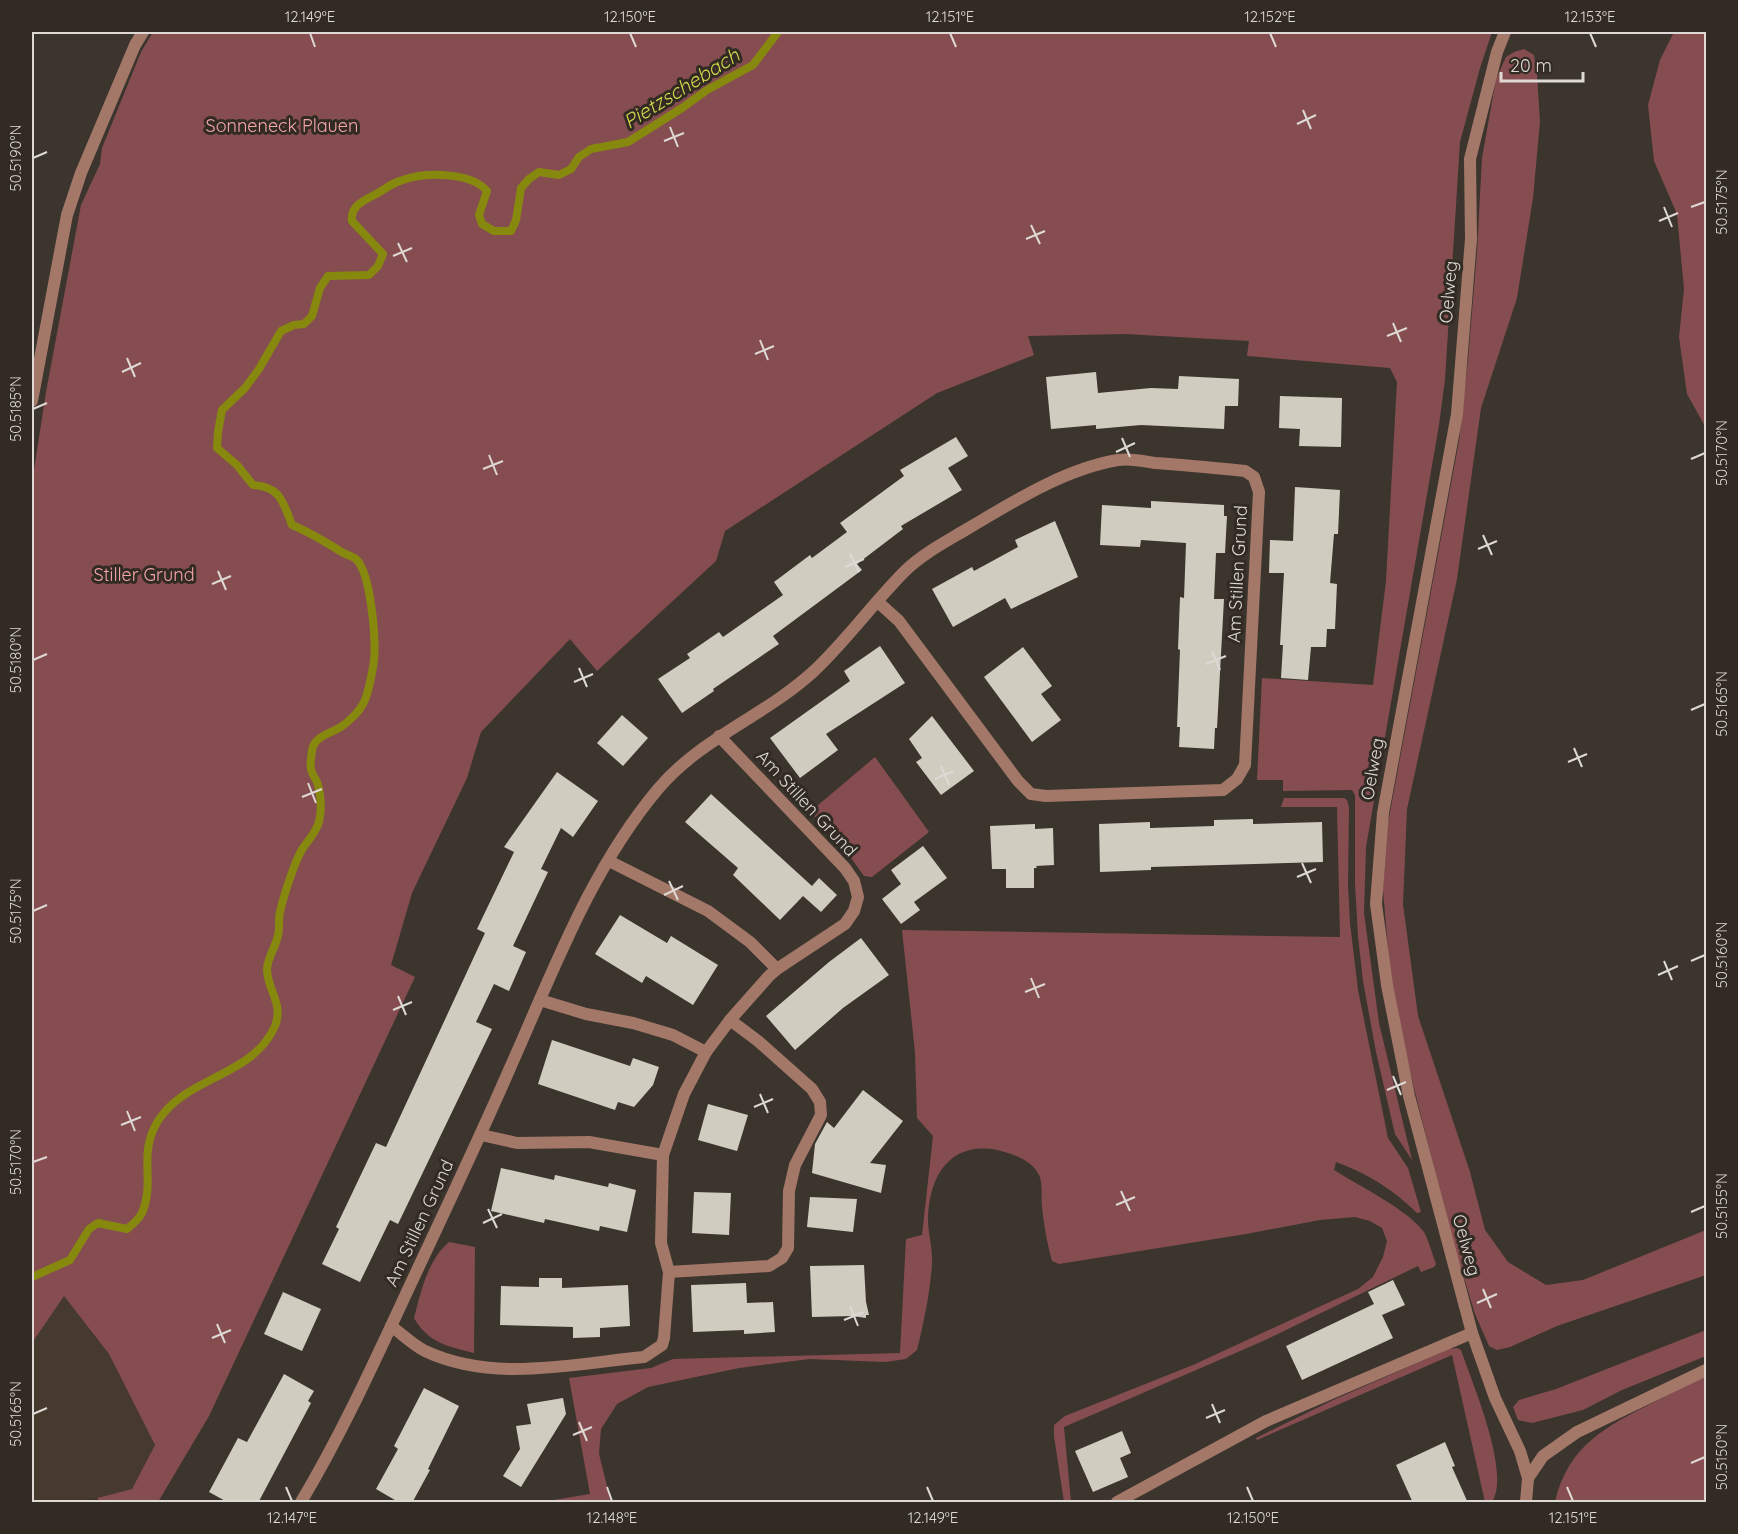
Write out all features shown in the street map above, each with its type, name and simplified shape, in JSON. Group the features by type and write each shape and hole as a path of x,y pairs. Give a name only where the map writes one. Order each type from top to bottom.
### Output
{"street":[{"path":"32,401 67,215 81,172 135,45 143,32"},
{"name":"Oelweg","path":"1505,32 1497,52 1470,159 1471,239 1456,414 1383,813 1376,904 1387,985 1409,1096 1472,1334 1495,1398 1520,1451 1528,1478 1526,1503"},
{"name":"Am Stillen Grund","path":"301,1503 336,1442 369,1375 481,1135 588,895 617,844 658,789 680,766 719,736 773,703 812,672 908,568 947,540 1007,506 1058,480 1092,467 1121,459 1245,471 1254,477 1259,492 1245,765 1237,779 1223,790 1046,796 1031,794 1018,781 899,621 878,602"},
{"name":"Am Stillen Grund","path":"391,1326 422,1350 454,1362 509,1370 644,1357 662,1345 669,1272 661,1243 663,1155 684,1094 706,1052 730,1020 777,969 845,924 854,911 858,897 854,881 845,868 719,736"},
{"path":"609,861 708,911 750,942 777,969"},
{"path":"540,1000 586,1014 633,1023 673,1035 706,1052"},
{"path":"669,1272 769,1266 782,1258 788,1248 789,1191 795,1165 821,1115 820,1102 812,1089 758,1041 730,1020"},
{"path":"481,1135 517,1143 589,1142 663,1155"},
{"path":"1117,1503 1266,1421 1472,1334"},
{"path":"1528,1478 1543,1456 1577,1432 1707,1370"}],"shaded area":[{"path":"63,1295 109,1354 155,1445 132,1489 79,1502 32,1502 32,1343"}],"green space":[{"path":"153,32 1492,32 1460,142 1445,379 1439,425 1366,847 1364,913 1379,1023 1412,1160 1395,1134 1376,1052 1363,981 1355,883 1355,795 1352,790 1283,791 1283,780 1257,780 1262,678 1373,685 1386,581 1397,382 1390,368 1247,356 1249,341 1125,334 1028,336 1034,355 937,393 725,531 716,561 597,671 570,639 481,732 467,778 412,893 391,965 415,977 209,1416 158,1502 99,1502 97,1498 132,1489 155,1445 109,1354 64,1296 32,1343 32,483 46,392 81,205 100,164 102,148 141,52"},
{"path":"1674,32 1706,32 1706,428 1687,394 1679,337 1684,289 1677,214 1654,161 1648,105 1660,60"},
{"path":"1524,49 1534,55 1540,122 1533,198 1517,298 1481,408 1457,579 1407,809 1403,904 1418,1016 1470,1172 1485,1230 1508,1262 1546,1285 1583,1280 1706,1230 1706,1275 1557,1326 1510,1347 1497,1350 1489,1346 1475,1314 1449,1228 1417,1100 1399,1025 1389,961 1383,889 1388,823 1459,441 1477,252 1482,158 1496,79 1506,57"},
{"path":"875,757 929,832 872,877 864,876 834,834 810,812"},
{"path":"1284,798 1344,798 1347,800 1349,807 1350,923 1358,990 1388,1138 1408,1168 1421,1212 1417,1213 1399,1197 1358,1171 1336,1162 1334,1170 1395,1206 1416,1223 1427,1239 1436,1264 1434,1267 1421,1272 1418,1266 1261,1342 1064,1427 1071,1502 1064,1502 1054,1425 1065,1416 1193,1365 1358,1289 1373,1277 1383,1257 1387,1241 1382,1228 1370,1221 1355,1217 1320,1220 1059,1264 1052,1261 1050,1254 1043,1214 1041,1182 1036,1170 1021,1158 1003,1151 981,1149 967,1151 945,1165 938,1176 929,1203 931,1275 917,1350 906,1359 885,1362 810,1359 739,1368 648,1387 617,1404 601,1429 599,1454 611,1502 542,1502 590,1494 569,1378 651,1368 673,1359 900,1353 906,1239 922,1235 933,1136 917,1118 915,1052 902,930 1340,937 1337,807 1281,807"},
{"path":"449,1242 475,1247 474,1353 432,1338 414,1318 430,1268 435,1258"},
{"path":"1706,1330 1706,1356 1622,1390 1583,1410 1532,1423 1518,1420 1513,1407 1519,1400 1556,1389"},
{"path":"1449,1349 1461,1350 1473,1383 1493,1449 1497,1470 1497,1488 1492,1502 1485,1502 1452,1355 1257,1440 1256,1438 1331,1401"},
{"path":"1706,1376 1706,1502 1555,1502 1569,1466 1592,1440 1621,1419"}],"building":[{"path":"1096,372 1098,393 1151,388 1178,389 1179,376 1239,379 1238,406 1225,406 1224,429 1141,425 1096,429 1096,425 1051,429 1046,377"},
{"path":"1280,396 1342,398 1341,447 1299,446 1300,429 1279,428"},
{"path":"956,437 968,456 948,468 962,490 901,526 903,529 857,564 862,570 773,636 779,644 682,713 658,679 690,658 687,654 719,632 723,637 783,595 774,582 810,555 812,558 847,532 840,523 904,476 900,470"},
{"path":"1295,487 1340,490 1338,534 1334,534 1330,583 1337,584 1335,629 1327,629 1326,647 1311,647 1308,680 1281,678 1283,645 1280,645 1284,573 1269,573 1270,540 1293,541"},
{"path":"1151,501 1224,505 1224,516 1227,516 1225,553 1216,553 1214,599 1224,599 1214,749 1179,747 1180,727 1177,727 1180,650 1178,649 1180,597 1184,598 1186,543 1141,540 1140,547 1100,545 1102,505 1151,508"},
{"path":"1055,521 1078,577 1011,609 1005,598 953,627 932,589 972,567 974,571 1018,547 1015,540"},
{"path":"880,646 905,683 826,734 838,750 800,778 770,738 850,681 844,671"},
{"path":"1023,647 1052,686 1041,694 1061,720 1032,742 984,677"},
{"path":"622,715 648,738 623,766 597,743"},
{"path":"932,716 974,771 941,795 916,762 922,758 909,739"},
{"path":"557,772 598,801 573,837 561,828 541,869 548,872 513,946 526,952 509,991 494,984 476,1022 492,1029 398,1224 390,1220 360,1282 322,1264 339,1229 336,1227 376,1143 386,1147 485,933 477,929 514,852 504,847"},
{"path":"711,794 812,886 819,878 837,895 821,912 803,896 780,920 733,875 738,868 685,822"},
{"path":"1253,819 1253,824 1322,822 1323,862 1151,867 1151,870 1100,872 1099,824 1150,822 1150,828 1214,826 1214,820"},
{"path":"1035,824 1035,829 1053,828 1054,865 1034,868 1034,888 1006,888 1006,869 992,869 990,826"},
{"path":"923,846 947,878 914,902 920,910 901,924 882,899 901,884 891,870"},
{"path":"620,915 667,943 671,936 718,965 693,1005 646,976 642,983 595,954"},
{"path":"861,938 889,975 843,1008 795,1050 766,1016"},
{"path":"552,1040 630,1066 633,1058 659,1067 653,1085 634,1107 618,1102 615,1110 538,1084"},
{"path":"863,1090 903,1121 870,1163 886,1165 881,1193 812,1173 815,1144 827,1122 834,1128"},
{"path":"708,1104 748,1115 737,1151 698,1140"},
{"path":"501,1168 554,1180 555,1175 608,1187 609,1183 636,1190 627,1232 600,1226 599,1231 545,1219 544,1223 491,1211"},
{"path":"694,1192 731,1193 729,1235 692,1233"},
{"path":"810,1197 857,1199 853,1232 807,1227"},
{"path":"864,1265 869,1315 866,1315 866,1318 812,1317 810,1266"},
{"path":"539,1278 562,1278 562,1288 628,1285 630,1326 600,1328 600,1337 573,1338 573,1327 500,1325 501,1286 539,1287"},
{"path":"1393,1280 1405,1305 1382,1315 1393,1338 1302,1380 1286,1346 1374,1304 1368,1292"},
{"path":"746,1283 747,1303 773,1302 775,1332 744,1334 744,1330 693,1332 691,1285"},
{"path":"283,1292 321,1309 302,1351 264,1334"},
{"path":"284,1374 314,1391 308,1401 311,1403 258,1503 229,1503 209,1492 238,1438 247,1442"},
{"path":"424,1388 459,1406 428,1469 430,1470 412,1503 400,1503 376,1489 398,1449 394,1446"},
{"path":"563,1398 566,1414 521,1487 503,1476 520,1449 516,1426 531,1424 527,1404"},
{"path":"1122,1431 1131,1453 1120,1458 1128,1477 1093,1492 1075,1451"},
{"path":"1445,1442 1455,1466 1452,1467 1468,1503 1413,1503 1396,1465"}],"waterway":[{"name":"Pietzschebach","path":"32,1277 70,1260 89,1229 98,1223 127,1229 135,1222 142,1213 146,1201 147,1156 152,1133 158,1121 170,1106 185,1094 236,1067 251,1056 265,1043 275,1026 278,1010 268,977 268,964 279,932 280,912 290,879 303,848 316,830 320,817 319,791 311,767 313,746 316,741 341,727 355,714 365,700 370,682 374,660 373,623 369,592 361,566 356,559 292,525 280,497 270,489 253,485 237,465 217,448 222,410 245,388 281,331 294,325 304,324 312,316 320,288 328,276 369,275 378,266 383,254 352,221 353,211 364,201 393,184 413,177 435,175 459,177 470,180 487,191 479,215 482,224 494,231 511,231 516,220 521,188 529,179 539,172 559,175 571,169 579,157 591,149 628,142 707,90 753,65 778,32"}],"park label":[{"name":"Sonneneck Plauen","path":"282,125"},
{"name":"Stiller Grund","path":"144,574"}]}
